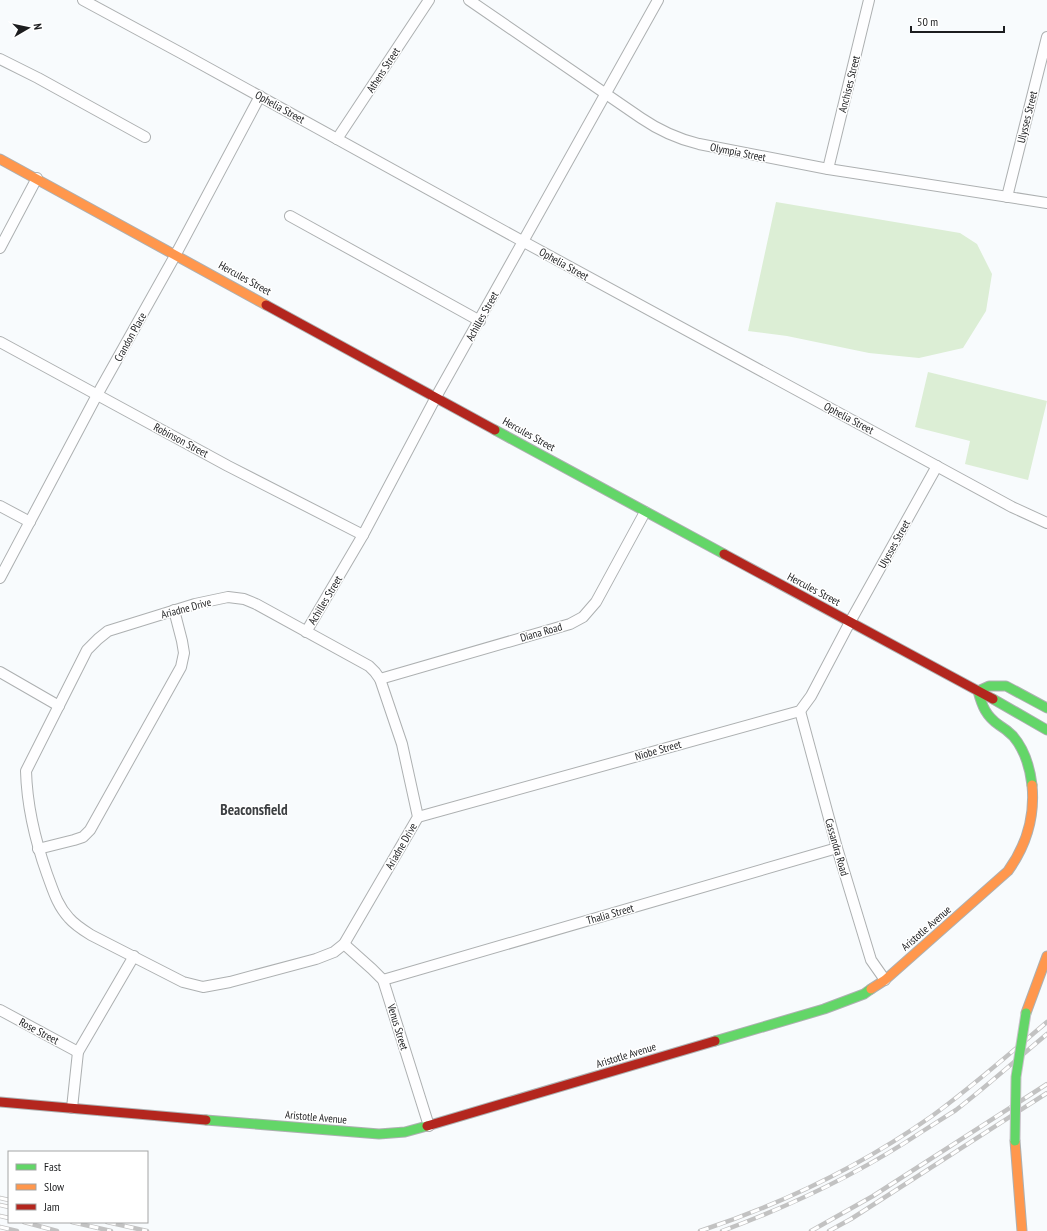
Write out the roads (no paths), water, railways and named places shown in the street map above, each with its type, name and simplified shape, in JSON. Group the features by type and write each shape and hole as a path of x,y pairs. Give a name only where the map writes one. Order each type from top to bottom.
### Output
{"street":[{"name":"Ophelia Street","path":"83,0 95,3 524,242 1012,507 1047,523"},
{"name":"Athens Street","path":"337,139 429,0"},
{"name":"Olympia Street","path":"469,0 651,125 679,139 828,169 1047,203"},
{"name":"Achilles Street","path":"306,632 363,535 436,397 480,321 658,0"},
{"name":"Anchises Street","path":"828,169 869,0"},
{"name":"Ulysses Street","path":"1007,197 1047,36"},
{"path":"0,59 38,78 145,137"},
{"name":"Crandon Place","path":"0,578 97,395 176,254 260,96"},
{"name":"Hercules Street","path":"0,159 645,512 978,691 1047,730"},
{"path":"0,248 37,178"},
{"path":"290,216 480,321"},
{"name":"Robinson Street","path":"0,342 228,466 363,535"},
{"name":"Ulysses Street","path":"850,622 937,466"},
{"path":"0,506 30,522"},
{"name":"Diana Road","path":"380,679 570,624 583,616 596,602 645,512"},
{"name":"Ariadne Drive","path":"228,597 238,597 256,604 306,632 369,666 380,679 402,744 418,817 344,944 334,952 316,959 230,982 203,987 183,982 91,935 68,918 57,901 38,849 26,792 26,771 87,650 108,631 174,610 228,597"},
{"path":"38,849 84,837 90,830 181,667 184,653 174,610"},
{"path":"800,711 811,696 850,622"},
{"path":"0,672 59,706"},
{"path":"978,691 989,686 1006,686 1047,708"},
{"name":"Aristotle Avenue","path":"0,1102 379,1134 404,1132 429,1126 824,1009 864,994 885,980 1008,871 1022,849 1029,827 1032,798 1033,786 1030,771 1023,750 1007,729 988,716 983,708 978,691"},
{"name":"Niobe Street","path":"418,817 800,711"},
{"name":"Cassandra Road","path":"800,711 837,848 871,960 885,980"},
{"name":"Thalia Street","path":"383,980 837,848"},
{"name":"Venus Street","path":"344,944 372,968 383,980 429,1126"},
{"path":"72,1108 78,1052 134,956"},
{"path":"1022,1231 1015,1141 1016,1076 1026,1013 1047,956"},
{"name":"Rose Street","path":"0,1010 78,1052"}],"railway":[{"path":"700,1231 761,1209 791,1196 877,1151 947,1105 1047,1022"},
{"path":"722,1231 800,1199 875,1161 956,1110 1047,1034"},
{"path":"811,1231 873,1196 1047,1084"},
{"path":"829,1231 851,1219 1047,1093"},
{"path":"0,1198 8,1200"},
{"path":"0,1205 8,1207"},
{"path":"0,1216 8,1218"},
{"path":"28,1223 57,1231"},
{"path":"76,1223 111,1231"},
{"path":"111,1223 147,1231"},
{"path":"0,1227 17,1231"}],"district":[{"name":"Beaconsfield","path":"254,809"}]}
